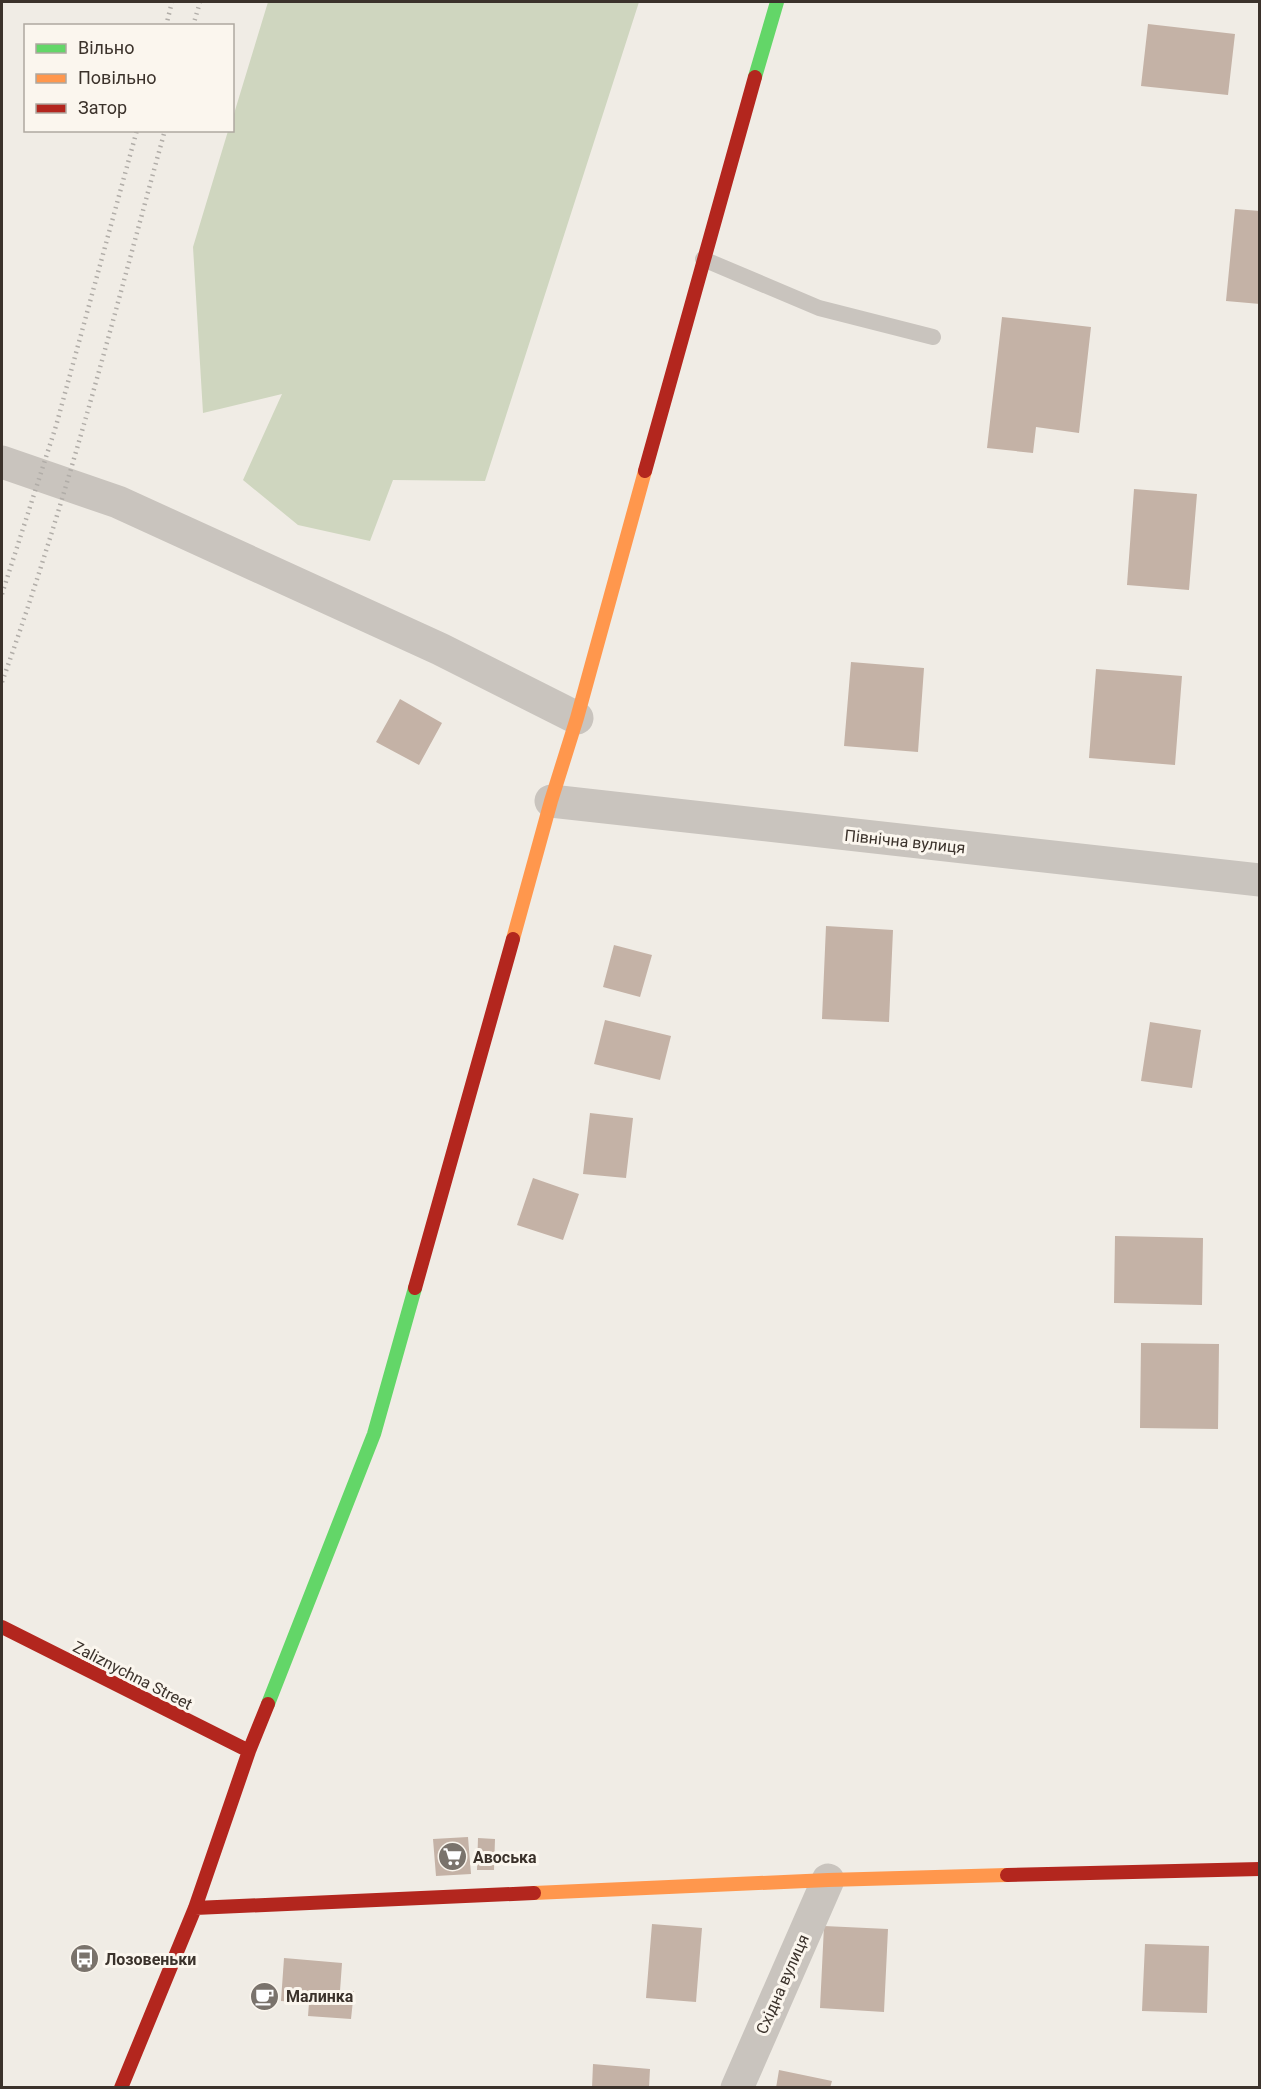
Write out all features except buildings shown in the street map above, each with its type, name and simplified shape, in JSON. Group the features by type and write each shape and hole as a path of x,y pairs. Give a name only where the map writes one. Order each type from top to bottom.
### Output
{"main road":[{"path":"121,2088 195,1908 249,1752 374,1434 777,2"},
{"name":"Zaliznychna Street","path":"2,1628 249,1752"},
{"path":"195,1908 828,1880 1260,1869"}],"street":[{"path":"2,462 117,502 430,644 577,718"},
{"name":"Північна вулиця","path":"551,801 1260,880"},
{"name":"Східна вулиця","path":"736,2088 828,1880"}],"lane":[{"path":"703,259 819,308 933,337"}],"green space":[{"path":"268,2 639,2 485,481 393,480 370,541 298,525 243,480 282,394 203,413 193,247 228,132 234,132 234,114"}],"railway":[{"path":"166,24 172,2"},
{"path":"194,24 200,2"},
{"path":"2,594 56,426 136,132"},
{"path":"2,682 69,477 164,132"}],"traffic: fast":[{"path":"755,77 777,2"},
{"path":"268,1704 374,1434 415,1288"}],"traffic: slow":[{"path":"513,939 645,471"},
{"path":"534,1893 828,1880 1007,1875"}],"traffic: jam":[{"path":"645,471 755,77"},
{"path":"415,1288 513,939"},
{"path":"2,1627 249,1751"},
{"path":"121,2088 195,1908 249,1751 268,1704"},
{"path":"1007,1875 1260,1869"},
{"path":"195,1908 534,1893"}],"place":[{"name":"Авоська","path":"452,1857"},
{"name":"Лозовеньки","path":"84,1959"},
{"name":"Малинка","path":"265,1996"}]}
